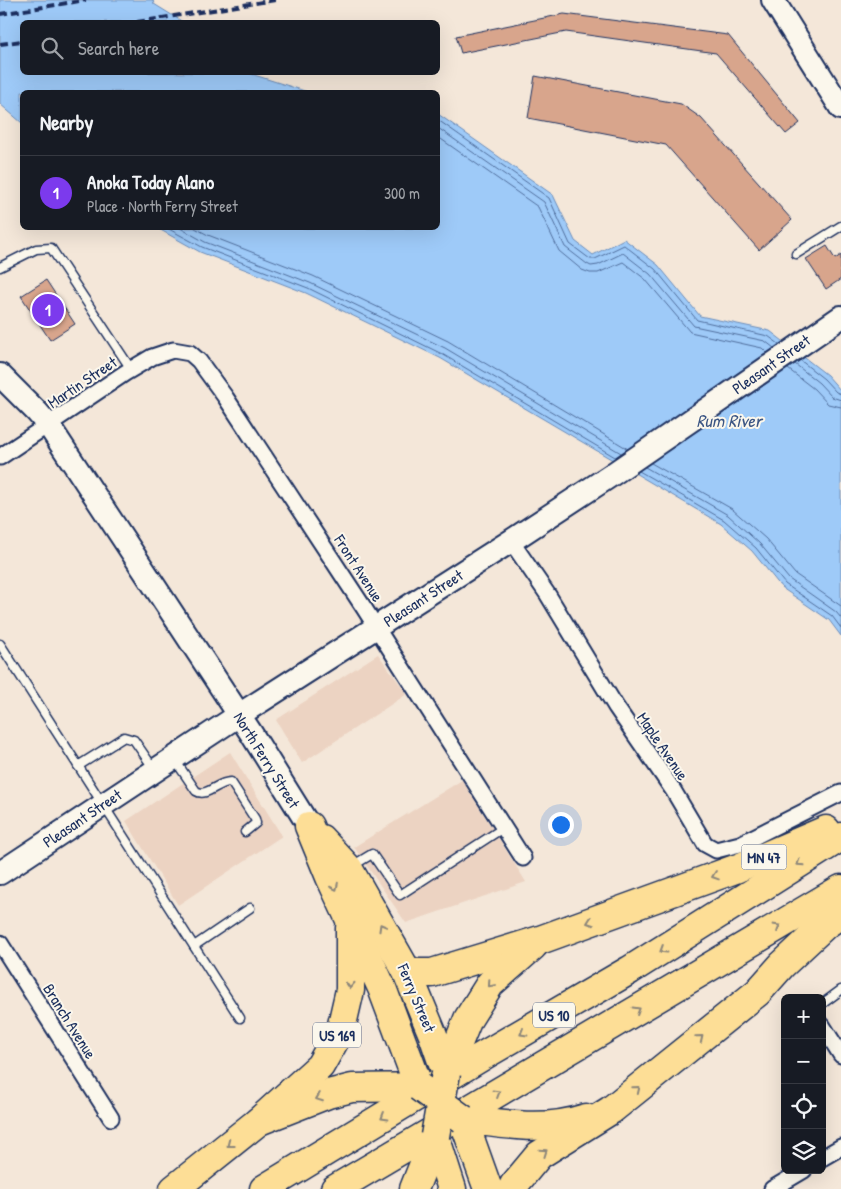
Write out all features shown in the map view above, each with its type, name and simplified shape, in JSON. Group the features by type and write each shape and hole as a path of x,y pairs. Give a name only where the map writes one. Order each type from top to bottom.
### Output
{"highway":[{"name":"MN 47","path":"406,970 417,973 432,973 540,940 738,868 841,824"},
{"name":"Ferry Street","path":"309,826 348,868 406,970 433,1035 484,1177"},
{"name":"North Ferry Street","path":"309,826 330,877 382,988 419,1087 451,1185"},
{"name":"US 10","path":"264,1189 486,1054 630,970 841,837"},
{"name":"US 10","path":"335,1189 841,889"},
{"path":"512,1189 539,1155 611,1110 758,992 782,965 825,925 841,914"},
{"name":"US 169","path":"174,1189 259,1121 320,1066 341,1029 350,990 350,919"},
{"path":"414,1189 435,1136 446,1073 468,1019 490,984 540,940"},
{"path":"259,1121 328,1094 352,1088 419,1087 463,1119 526,1127 566,1124 611,1110"}],"street":[{"path":"773,0 841,108"},
{"name":"Pleasant Street","path":"0,873 102,804 610,476 841,317"},
{"name":"Martin Street","path":"0,457 49,426 131,369 152,357 173,350 190,353"},
{"name":"Front Avenue","path":"190,353 199,360 226,398 377,628 523,858"},
{"name":"North Ferry Street","path":"0,375 49,426 240,715 309,826"},
{"name":"Maple Avenue","path":"511,541 548,595 616,708 672,790 705,844 716,850 740,844 841,793"},
{"name":"Branch Avenue","path":"0,943 111,1118"},
{"path":"826,1031 841,1055"},
{"path":"826,1156 841,1147"},
{"path":"772,1189 797,1174"}],"lane":[{"path":"796,254 841,226"},
{"path":"0,267 36,249 51,248 131,369"},
{"path":"0,644 240,1018"},
{"path":"78,766 124,737 128,737 134,740 155,770"},
{"path":"174,758 196,791 200,793 204,793 222,782 230,782 255,819 256,823 245,832"},
{"path":"348,868 372,854 400,895 503,828"},
{"path":"194,946 250,908"},
{"path":"826,1001 841,990"}],"shaded area":[{"path":"378,654 407,694 302,763 276,720"},
{"path":"230,752 282,836 178,905 126,821"},
{"path":"462,780 526,882 406,923 354,847"}],"water":[{"path":"0,0 153,0 154,4 180,20 20,20 20,75 254,75 302,90 20,90 20,121 0,104"},
{"name":"Rum River","path":"440,115 553,195 575,241 593,255 624,239 658,265 700,316 770,331 827,375 841,391 841,636 829,620 782,588 752,551 721,524 440,358 306,293 200,252 161,230 440,230"}],"building":[{"path":"564,14 728,35 800,123 786,134 716,53 566,32 461,53 456,36"},
{"path":"535,76 681,104 701,118 792,220 759,250 666,145 528,118"},
{"path":"827,246 835,259 841,255 841,279 826,289 806,259"},
{"path":"46,280 75,324 50,340 21,296"}],"railway":[{"path":"0,14 86,0"},
{"path":"150,20 275,0"},
{"path":"0,44 20,41"}],"place":[{"name":"Anoka Today Alano","path":"48,310"}]}
